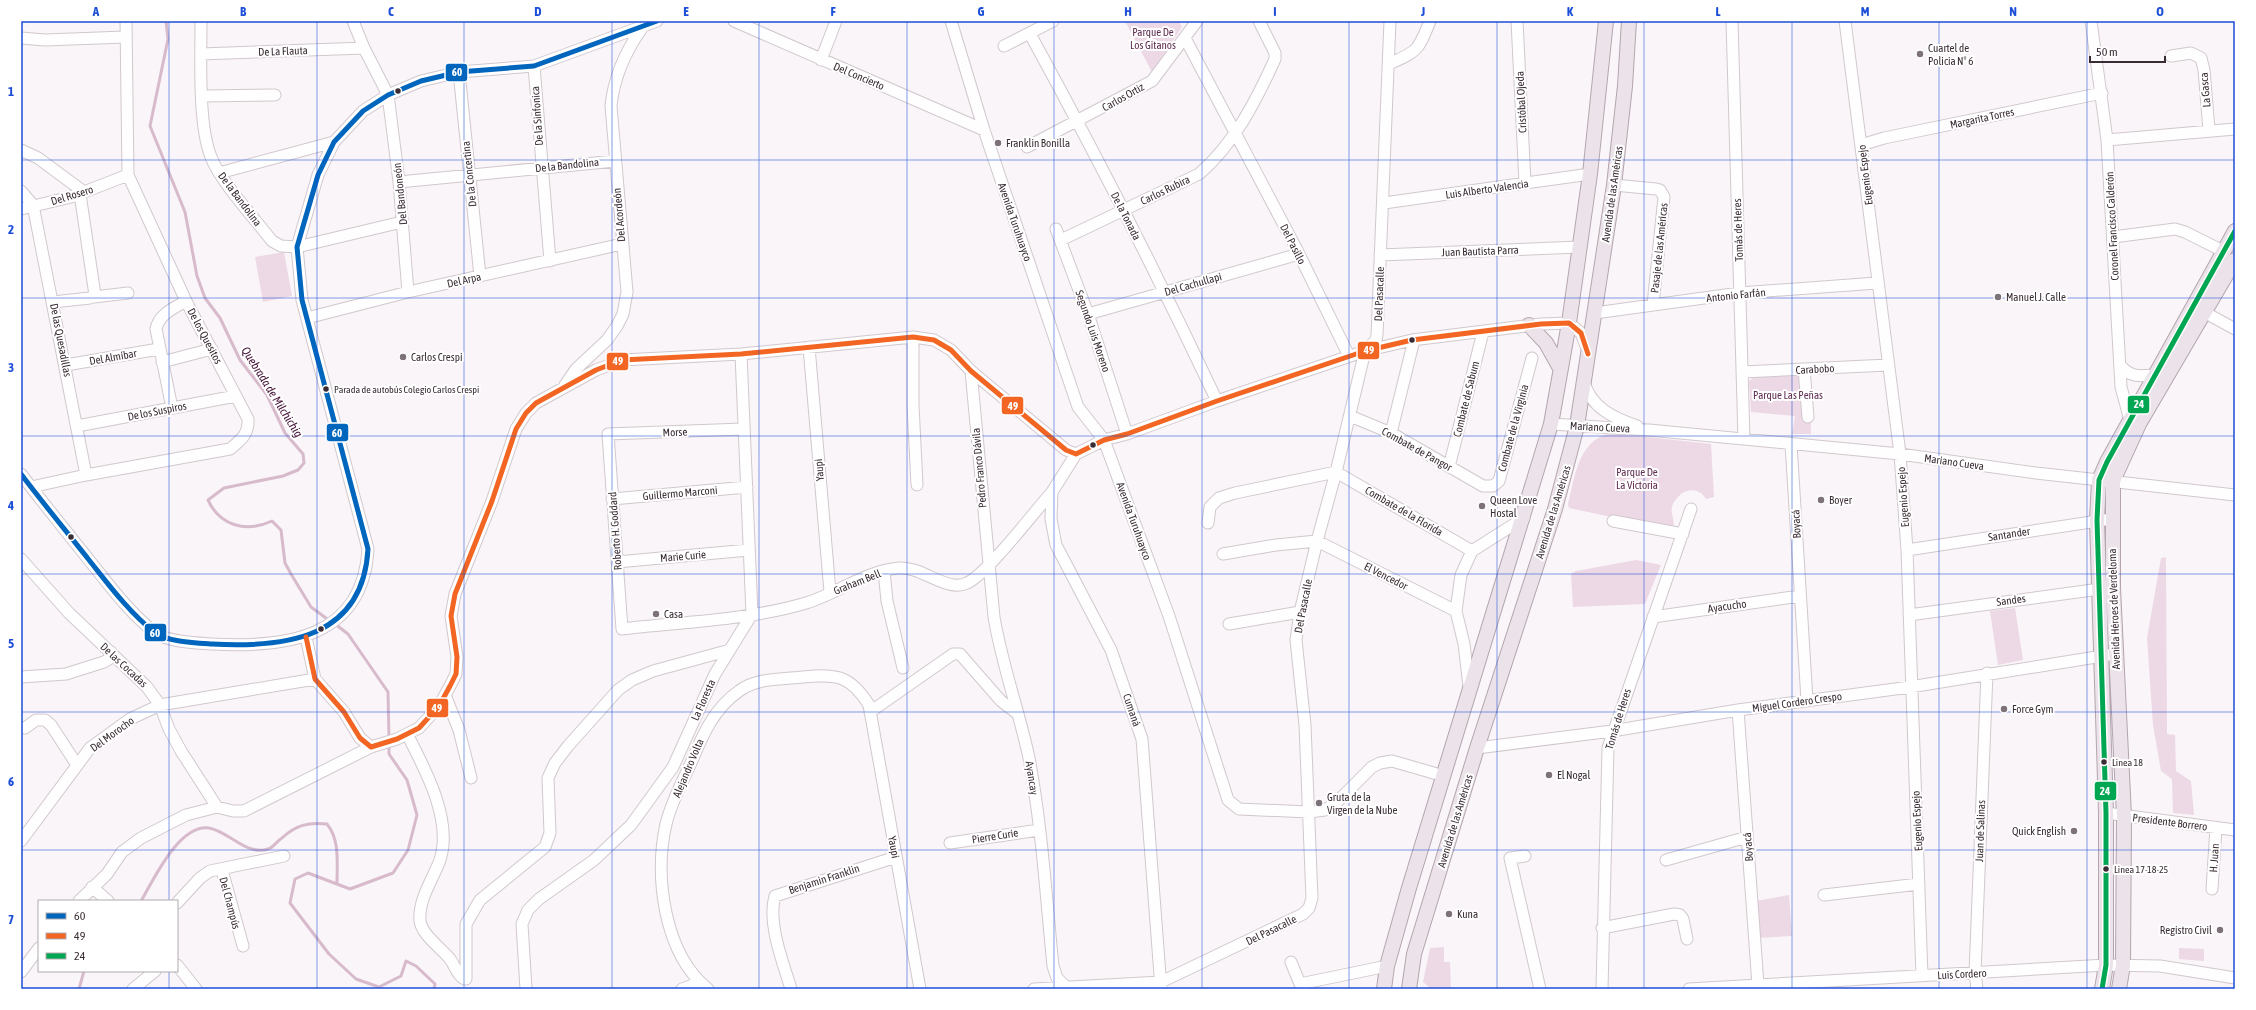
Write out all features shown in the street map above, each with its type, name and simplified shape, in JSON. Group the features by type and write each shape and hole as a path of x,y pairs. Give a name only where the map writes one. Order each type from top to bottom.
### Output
{"main road":[{"path":"1384,989 1387,966 1409,888 1524,518 1551,424 1569,323 1590,174 1606,21"},
{"name":"Avenida de las Américas","path":"1409,989 1414,954 1477,748 1555,509 1577,426 1614,185 1625,86 1629,21"},
{"name":"Avenida Héroes de Verdeloma","path":"2102,989 2106,965 2106,813 2097,520 2106,481 2155,375 2235,232"},
{"name":"Avenida Héroes de Verdeloma","path":"2134,422 2204,312 2235,260"},
{"path":"1529,326 1546,343 1560,368"},
{"name":"Avenida Héroes de Verdeloma","path":"2106,481 2111,519 2124,816 2123,965 2119,989"}],"street":[{"name":"De los Quesitos","path":"31,487 86,475 230,449 244,438 249,426 248,419 186,301 128,175 126,21"},
{"name":"De la Bandolina","path":"200,21 203,119 210,157 219,173 272,241 281,246 297,247 402,222"},
{"name":"Del Bandoneón","path":"354,21 364,48 388,95 399,182 408,292"},
{"path":"21,474 124,604 155,633 182,642 265,645 306,637 323,628 346,610 364,580 368,549 302,300 297,247 318,175 334,142 363,111 388,95 421,81 459,72 534,66 642,28 657,21"},
{"name":"Del Concierto","path":"734,21 984,130"},
{"path":"821,60 836,21"},
{"name":"Avenida Turuhuayco","path":"951,21 984,130 1078,407 1104,440 1169,616 1228,800 1239,809 1309,812 1325,810 1338,801 1372,766 1380,763 1392,761 1444,776"},
{"path":"1004,46 1053,21"},
{"name":"Carlos Ortiz","path":"1027,147 1152,81 1197,21"},
{"path":"1236,134 1275,60 1275,53 1259,21"},
{"name":"Del Pasacalle","path":"1034,989 1161,986 1303,914 1309,908 1312,898 1305,725 1296,640 1300,612 1365,351 1376,340 1377,335 1380,255 1384,203 1390,21"},
{"path":"1389,64 1415,52 1421,45 1430,21"},
{"name":"Cristóbal Ojeda","path":"1517,21 1525,183"},
{"name":"Tomás de Heres","path":"1732,21 1744,439"},
{"name":"Eugenio Espejo","path":"1845,21 1877,283 1900,454 1907,550 1910,687 1920,884 1922,976"},
{"name":"Coronel Francisco Calderón","path":"2091,21 2102,93 2107,140 2121,387 2134,422"},
{"name":"Del Acordeón","path":"563,388 576,369 607,340 623,314 626,292 611,106 613,85 631,44 642,28"},
{"name":"De la Tonada","path":"1030,34 1078,121 1166,292 1217,401"},
{"path":"21,38 45,40 125,36"},
{"name":"Del Pasillo","path":"1185,38 1298,254 1349,356"},
{"name":"De La Flauta","path":"201,54 364,48"},
{"name":"La Gasca","path":"2171,56 2191,53 2201,58 2204,70 2209,130"},
{"name":"De la Sinfonica","path":"534,66 541,168 550,261"},
{"name":"De la Concertina","path":"459,72 480,276"},
{"name":"Margarita Torres","path":"1861,145 1884,138 2102,93"},
{"path":"202,96 274,95"},
{"path":"2107,140 2209,130 2235,129"},
{"name":"Carlos Rubira","path":"1061,240 1199,174 1211,164 1236,134"},
{"path":"219,173 334,142"},
{"path":"21,150 38,158 82,193 94,297"},
{"name":"De la Bandolina","path":"399,182 615,161"},
{"name":"Luis Alberto Valencia","path":"1384,203 1590,174"},
{"name":"Del Rosero","path":"21,209 82,193 128,175"},
{"name":"Pasaje de las Américas","path":"1614,185 1656,189 1660,190 1664,197 1653,305"},
{"path":"21,191 33,205"},
{"name":"De las Quesadillas","path":"33,205 66,365 86,475"},
{"name":"Segundo Luis Moreno","path":"1056,229 1088,314 1127,434"},
{"path":"2113,237 2175,229 2185,232 2223,251"},
{"name":"Del Arpa","path":"307,318 408,292 622,244"},
{"name":"Juan Bautista Parra","path":"1380,255 1579,247"},
{"name":"Del Cachullapi","path":"1088,314 1298,254"},
{"name":"Antonio Farfán","path":"1595,313 1740,293 1877,283"},
{"path":"53,302 128,293"},
{"path":"172,408 156,329 158,322 163,315 186,301"},
{"path":"2204,312 2235,329"},
{"path":"1052,492 1076,454 1104,440 1127,434 1217,401 1365,351 1414,340 1529,326 1569,323 1581,333 1585,341 1588,354"},
{"name":"Combate de Sabum","path":"1450,467 1483,332"},
{"path":"80,900 107,874 122,852 141,838 186,815 217,807 233,811 244,811 375,746 402,737 427,722 439,706 456,674 457,657 451,616 455,594 492,501 516,429 526,413 536,403 596,370 622,360 741,354 913,337 934,340 951,350 971,371 1066,450 1076,454"},
{"path":"913,337 913,405 917,485"},
{"path":"1391,433 1414,340"},
{"name":"Yaupi","path":"808,347 830,592"},
{"name":"Del Almíbar","path":"66,365 159,349"},
{"path":"162,362 212,349"},
{"path":"741,354 743,429 748,487 752,614"},
{"name":"Combate de la Virginia","path":"1483,486 1493,486 1498,481 1532,358"},
{"name":"Carabobo","path":"1742,372 1888,365"},
{"path":"2120,365 2127,373 2134,377 2155,375"},
{"path":"1804,369 1808,417"},
{"name":"Pedro Franco Dávila","path":"971,371 988,566"},
{"name":"Mariano Cueva","path":"1584,381 1589,397 1606,412 1649,430"},
{"name":"De los Suspiros","path":"77,426 236,396"},
{"name":"Combate de Pangor","path":"1350,416 1391,433 1483,486"},
{"name":"Mariano Cueva","path":"1551,424 1649,430 1900,454 2106,481 2235,494"},
{"name":"Morse","path":"608,434 743,429"},
{"name":"Roberto H. Goddard","path":"608,434 622,629"},
{"name":"Boyacá","path":"1791,444 1807,700"},
{"path":"1208,523 1210,507 1219,498 1235,493 1336,472"},
{"name":"Combate de la Florida","path":"1336,472 1472,551"},
{"name":"Guillermo Marconi","path":"612,499 748,487"},
{"name":"Graham Bell","path":"622,629 752,614 806,603 884,571 911,567 954,586 969,582 988,566 1052,492"},
{"name":"Cumaná","path":"1052,492 1051,519 1056,545 1111,650 1142,739 1161,986"},
{"name":"Tomás de Heres","path":"1602,989 1602,928 1608,748 1612,731 1691,509"},
{"path":"1470,694 1468,665 1456,612 1461,575 1472,551 1524,518"},
{"name":"Santander","path":"1907,550 2111,519"},
{"path":"1613,521 1683,534"},
{"path":"1223,554 1254,548 1317,542"},
{"name":"El Vencedor","path":"1317,542 1456,612"},
{"name":"Marie Curie","path":"617,562 749,550"},
{"name":"De las Cocadas","path":"21,559 61,604 147,687 160,705 169,729 181,751 217,807"},
{"name":"Ayancay","path":"988,566 999,649 1018,714 1029,759 1039,830 1053,966 1057,978 1068,988"},
{"path":"884,571 887,601 903,668"},
{"name":"Sandes","path":"1909,615 2098,588 2113,588"},
{"name":"Ayacucho","path":"1653,616 1800,596"},
{"path":"1228,624 1300,612"},
{"name":"La Floresta","path":"526,989 522,924 528,910 539,899 594,860 631,825 673,767 715,674 752,614"},
{"path":"306,637 315,680 344,712 360,738 375,746"},
{"path":"402,737 425,768 439,808 443,838 440,859 422,905 420,921 430,938 449,958 463,979 466,978 466,924 480,900 545,847 550,834 548,778 555,764 568,746 618,690 632,680 653,671 730,650"},
{"path":"21,677 66,674 104,662 109,659 111,652"},
{"path":"869,708 953,654 960,654 997,696 1018,714"},
{"name":"Miguel Cordero Crespo","path":"1477,748 1612,731 1738,710 1910,687 1987,673 2100,655 2116,654"},
{"name":"Juan de Salinas","path":"1977,989 1975,973 1987,673"},
{"name":"Alejandro Volta","path":"705,987 676,949 666,916 660,869 666,824 704,731 723,705 739,690 758,682 808,676 842,677 858,688 869,708"},
{"name":"Del Morocho","path":"21,841 90,748 130,719 160,705 315,680"},
{"path":"445,695 461,735 471,778"},
{"name":"Yaupi","path":"869,708 920,989"},
{"name":"Boyacá","path":"1738,710 1758,985"},
{"path":"25,728 36,720 45,720 52,725 77,765"},
{"path":"673,767 687,771"},
{"name":"Presidente Borrero","path":"2106,813 2235,830"},
{"name":"H. Juan","path":"2212,888 2216,828"},
{"name":"Pierre Curie","path":"950,843 1039,830"},
{"path":"1666,860 1747,837"},
{"path":"222,870 284,856"},
{"name":"Benjamin Franklin","path":"791,989 773,922 773,905 775,896 896,856"},
{"path":"1525,856 1510,858 1540,989"},
{"name":"Del Champús","path":"178,902 200,878 210,871 222,870 242,946"},
{"path":"1824,895 1920,884"},
{"path":"92,887 107,900"},
{"path":"1602,928 1674,914 1680,915 1683,919 1687,939"},
{"path":"21,972 38,949"},
{"path":"1291,962 1300,984 1387,966"},
{"name":"Luis Cordero","path":"1689,989 2106,965 2160,966 2235,978"},
{"path":"178,967 196,989"},
{"path":"133,989 154,972"},
{"path":"1896,989 1899,978"},
{"path":"682,989 693,985 705,987"}],"green space":[{"name":"Parque De Los Gitanos","path":"1125,21 1179,21 1182,27 1152,72"},
{"path":"284,252 292,296 263,302 255,257"},
{"name":"Parque Las Peñas","path":"1809,373 1811,434 1792,434 1795,416 1751,412 1749,381 1754,377"},
{"name":"Parque De La Victoria","path":"1611,433 1711,444 1714,497 1706,499 1701,493 1695,490 1681,494 1673,505 1672,509 1674,525 1673,530 1569,508 1568,504 1576,472 1585,451 1591,443 1600,437"},
{"path":"2166,557 2167,734 2175,735 2176,771 2191,781 2194,815 2173,813 2172,779 2161,771 2153,725 2147,638 2161,558"},
{"path":"1636,560 1661,565 1645,604 1573,607 1571,574 1576,571"},
{"path":"2015,608 2023,660 1998,665 1990,611"},
{"path":"1789,895 1792,936 1757,938 1756,901"},
{"path":"1444,947 1444,962 1450,962 1451,989 1431,989 1423,982 1430,948"},
{"path":"2179,948 2204,949 2204,961 2179,959"}],"waterway":[{"name":"Quebrada de Milchichig","path":"166,21 168,39 150,126 185,212 197,276 205,298 220,318 240,360 267,395 285,433 303,454 304,463 298,470 283,476 224,488 208,500 219,516 235,525 253,526 262,525 272,521 281,530 285,563 291,574 311,607 330,621"},
{"name":"Quebrada de Milchichig","path":"335,624 348,634 388,692 389,739"},
{"name":"Quebrada de Milchichig","path":"389,745 389,754 407,780 417,815 408,850 393,873 350,889 308,873 295,879 290,903 329,954 356,979 379,987 401,976 406,961 416,966 435,984 434,989"},
{"path":"142,900 160,867 178,844 198,829 209,828 220,832 249,848 264,850 272,847 280,839 297,827 308,824 327,824 336,844 337,883"},
{"path":"79,989 84,972"}],"transit line":[{"name":"60","path":"21,474 119,598 154,632 166,638 212,644 266,644 292,639 316,632 336,620 352,602 363,579 368,549 302,300 297,247 318,175 334,142 363,111 388,95 421,81 459,72 534,66 657,21"},
{"name":"24","path":"2102,989 2106,965 2106,813 2097,520 2099,480 2107,462 2235,231"},
{"name":"49","path":"306,637 315,679 344,712 360,738 371,747 397,739 419,728 439,706 456,674 457,657 451,616 455,594 492,501 516,429 526,413 536,403 596,370 622,360 741,354 913,337 934,340 951,350 971,371 1066,450 1076,454 1104,440 1127,434 1217,401 1365,351 1412,340 1541,324 1569,323 1581,333 1588,354"}],"place":[{"name":"Cuartel de Policia N° 6","path":"1920,54"},
{"name":"Franklin Bonilla","path":"998,143"},
{"name":"Manuel J. Calle","path":"1998,297"},
{"name":"Carlos Crespi","path":"403,357"},
{"name":"Parada de autobús Colegio Carlos Crespi","path":"326,389"},
{"name":"Boyer","path":"1821,500"},
{"name":"Queen Love Hostal","path":"1482,506"},
{"name":"Casa","path":"656,614"},
{"name":"Force Gym","path":"2004,709"},
{"name":"Linea 18","path":"2104,762"},
{"name":"El Nogal","path":"1549,775"},
{"name":"Gruta de la Virgen de la Nube","path":"1319,803"},
{"name":"Quick English","path":"2074,831"},
{"name":"Linea 17-18-25","path":"2106,869"},
{"name":"Kuna","path":"1449,914"},
{"name":"Registro Civil","path":"2220,930"}]}
